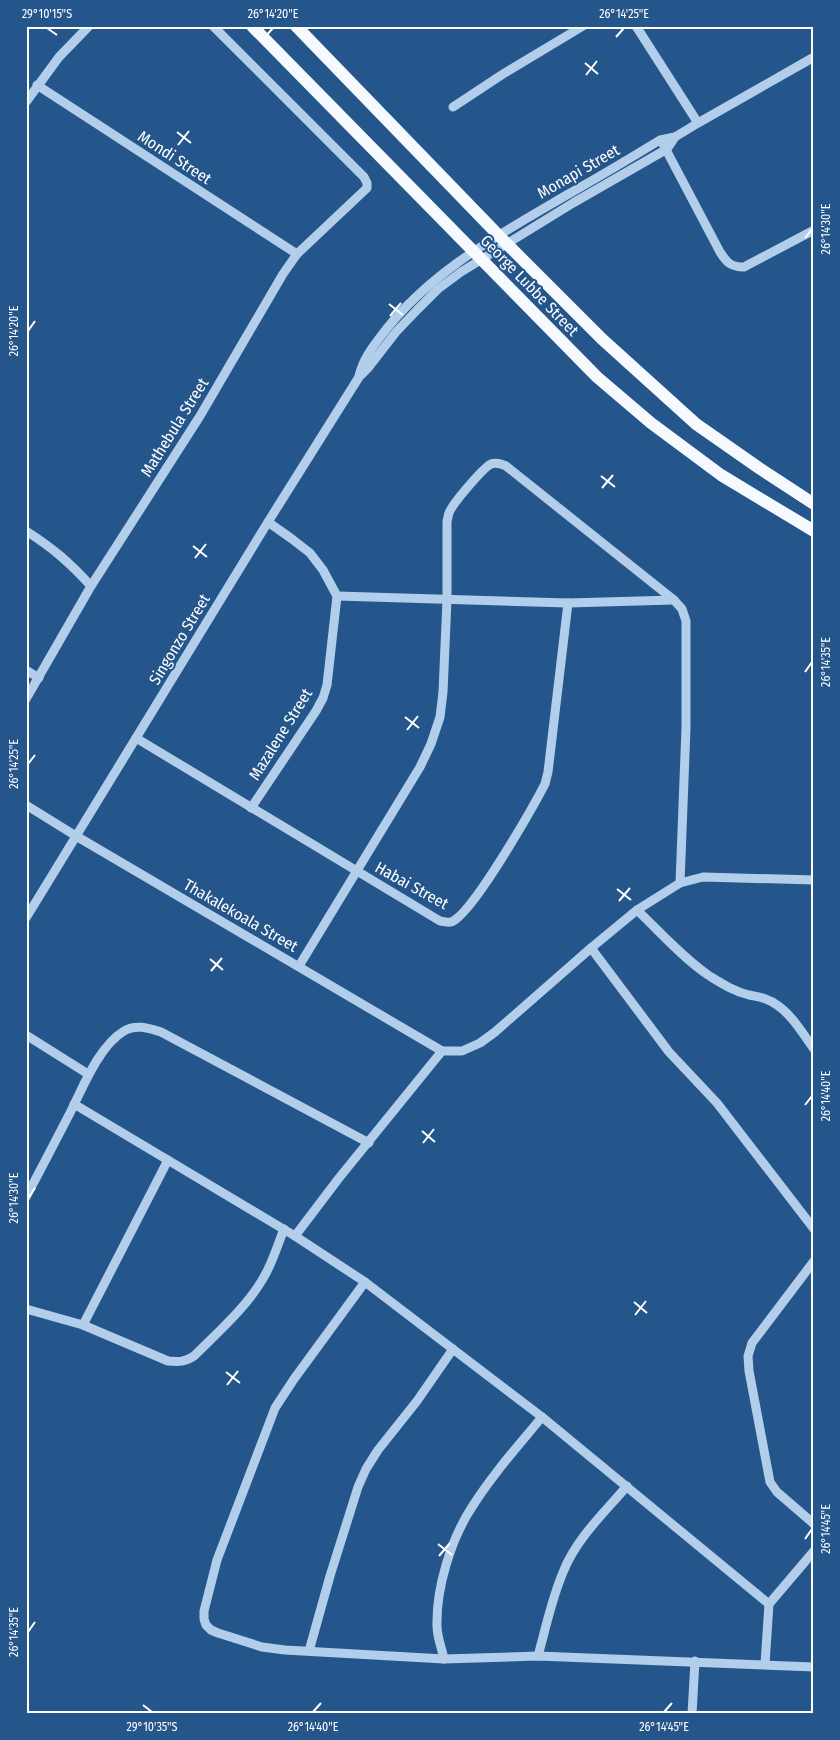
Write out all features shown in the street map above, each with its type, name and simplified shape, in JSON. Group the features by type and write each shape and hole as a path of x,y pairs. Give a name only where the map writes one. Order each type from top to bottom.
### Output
{"main road":[{"name":"George Lubbe Street","path":"252,26 597,377 651,423 721,475 814,531"},
{"name":"George Lubbe Street","path":"296,26 503,240 602,339 696,424 814,504"}],"street":[{"path":"26,102 59,57 89,26"},
{"name":"Mathebula Street","path":"26,699 91,586 200,416 297,254 366,188 367,183 364,177 213,26"},
{"path":"453,107 503,74 583,26"},
{"path":"636,26 698,122"},
{"name":"Monapi Street","path":"503,240 573,203 666,149 675,137 698,122 814,57"},
{"name":"Mondi Street","path":"37,85 297,254"},
{"name":"Monapi Street","path":"503,240 660,140 675,137"},
{"path":"660,140 720,252 726,262 734,267 744,267 814,230"},
{"name":"Singonzo Street","path":"26,918 358,377 368,368 396,332 438,290 479,255 503,240"},
{"path":"299,966 420,767 431,744 440,717 443,692 447,521 449,512 482,471 492,464 499,463 506,466 674,600 682,609 686,621 686,728 680,883"},
{"path":"268,522 310,553 324,570 337,596 568,603 674,600"},
{"path":"26,531 65,558 91,586"},
{"name":"Mazalene Street","path":"251,808 323,698 327,685 337,596"},
{"name":"Habai Street","path":"136,738 440,921 451,922 469,906 492,874 545,784 568,603"},
{"path":"26,670 39,678"},
{"name":"Thakalekoala Street","path":"26,805 442,1052"},
{"path":"295,1236 339,1178 442,1052 462,1051 495,1032 590,948 637,910 680,883 702,877 814,880"},
{"path":"637,910 706,974 729,988 749,995 763,997 778,1005 789,1016 814,1049"},
{"path":"590,948 669,1052 717,1103 814,1229"},
{"path":"26,1197 88,1074 111,1043 123,1032 135,1027 160,1032 369,1143"},
{"path":"26,1035 88,1074"},
{"path":"74,1104 284,1229 366,1282 542,1417 769,1604"},
{"path":"83,1325 168,1160"},
{"path":"26,1309 83,1325 168,1361 180,1362 187,1360 194,1356 231,1319 258,1287 271,1263 284,1229"},
{"path":"814,1261 752,1343 748,1356 749,1371 770,1482 777,1492 814,1524"},
{"path":"366,1282 294,1379 275,1408 217,1560 204,1611 204,1619 210,1630 262,1647 285,1650 444,1659 538,1656 814,1667"},
{"path":"309,1650 358,1487 366,1469 378,1450 418,1401 453,1350"},
{"path":"444,1659 437,1627 440,1591 449,1557 461,1526 471,1507 488,1484 542,1417"},
{"path":"538,1656 554,1596 564,1569 578,1545 626,1486"},
{"path":"765,1664 769,1604 814,1551"},
{"path":"692,1714 695,1661"}]}
